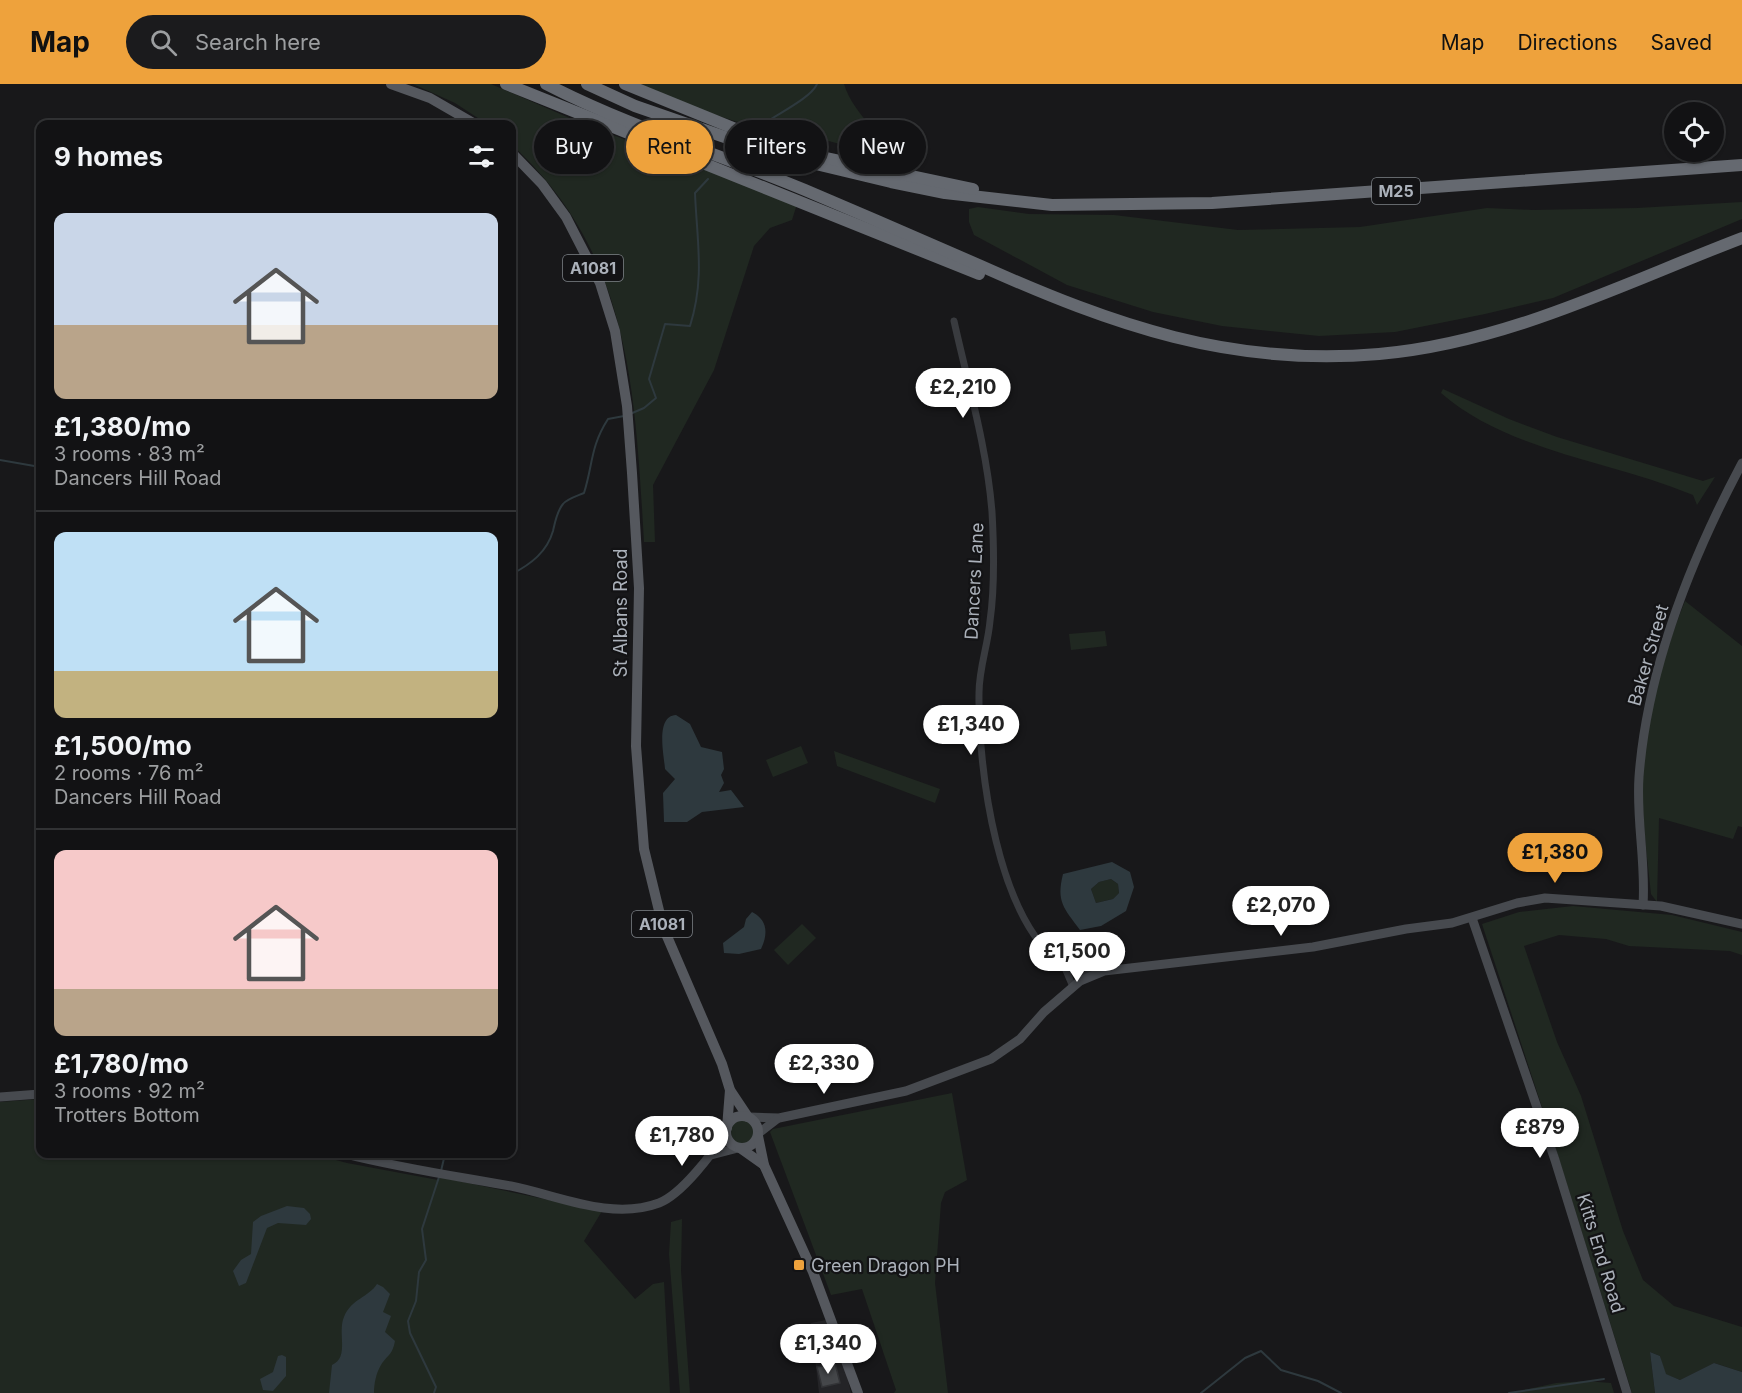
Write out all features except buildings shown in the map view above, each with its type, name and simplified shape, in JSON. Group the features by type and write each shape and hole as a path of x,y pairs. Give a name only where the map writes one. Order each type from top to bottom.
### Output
{"highway":[{"path":"506,84 979,274 1020,285"},
{"path":"546,84 620,117 823,198 1020,285 1137,328 1206,346 1289,356 1363,355 1440,345 1493,332 1573,306 1742,238"},
{"name":"M25","path":"587,84 675,121 774,154 945,193 1052,205 1212,203 1742,165"},
{"name":"M25","path":"625,84 743,132 817,156 976,189 1053,198 1067,204"}],"main road":[{"path":"391,84 430,98 469,120"},
{"name":"St Albans Road","path":"516,157 542,184 566,217 600,282 615,331 627,406 639,588 636,746 644,849 663,927 722,1064 730,1090 749,1117"},
{"name":"St Albans Road","path":"726,1130 730,1090"},
{"path":"764,1165 728,1140 726,1130 735,1118 749,1117 757,1124 764,1165 813,1272 858,1393"},
{"path":"739,1148 753,1144 759,1135"}],"street":[{"name":"Dancers Lane","path":"954,321 981,440 992,513 990,621 979,691 987,802 1010,884 1026,924 1051,955 1065,968 1072,987"},
{"name":"Baker Street","path":"1643,904 1638,805 1643,745 1652,686 1682,598 1742,464"},
{"path":"749,1117 779,1118 906,1091 991,1059 1020,1039 1044,1012 1072,987 1094,974 1112,970 1313,947 1472,918 1517,903 1545,898 1643,904 1742,924"},
{"name":"Kitts End Road","path":"1472,918 1555,1160 1627,1393"},
{"path":"1065,968 1094,974"},
{"path":"0,1098 36,1094"},
{"path":"759,1135 779,1118"},
{"path":"364,1158 522,1188 588,1205 637,1208 653,1205 674,1196 711,1155 726,1130"},
{"path":"711,1155 739,1148"}],"shaded area":[{"path":"413,84 491,84 574,120 534,120 534,169 516,149 516,120 481,120 455,103"},
{"path":"640,84 844,84 855,107 866,120 839,120 839,144 827,141 827,120 731,120 701,110"},
{"path":"614,135 626,140 626,174 713,172 797,204 792,220 770,228 754,246 714,370 653,485 655,542 644,542 641,486 630,379 619,328 604,279 582,232 551,187 539,174 614,174"},
{"path":"1742,202 1742,219 1553,298 1395,332 1319,336 1222,326 1153,312 1067,285 974,235 969,222 969,209 978,207 1029,214 1114,215 1238,230 1360,227 1487,208 1533,210 1637,208"},
{"path":"1443,389 1509,419 1557,437 1703,481 1715,477 1697,505 1693,495 1529,442 1498,429 1468,413 1441,393"},
{"path":"1685,601 1742,646 1742,827 1738,826 1733,839 1659,818 1657,902 1651,894 1644,829 1645,754 1659,676"},
{"path":"1105,631 1107,646 1071,650 1069,634"},
{"path":"676,715 690,724 701,747 722,752 724,769 721,775 724,783 719,792 731,790 744,807 702,812 687,822 664,822 663,793 675,779 665,769 662,737 665,722 669,717"},
{"path":"801,746 808,763 773,777 766,760"},
{"path":"834,751 940,789 935,803 837,766"},
{"path":"1112,862 1130,872 1134,887 1126,911 1101,926 1080,930 1061,898 1063,874","holes":["1111,879 1118,884 1119,893 1113,899 1096,903 1091,889 1099,882"]},
{"path":"1111,879 1118,884 1119,893 1113,899 1096,903 1091,889 1099,882"},
{"path":"1573,906 1672,915 1742,932 1742,955 1730,951 1629,946 1606,939 1559,935 1524,946 1557,1042 1581,1096 1623,1231 1643,1280 1674,1306 1742,1327 1742,1372 1714,1363 1680,1380 1665,1374 1660,1356 1650,1352 1655,1393 1632,1393 1482,924 1519,912"},
{"path":"752,912 764,923 765,938 761,949 739,954 724,953 723,943 744,927 746,919"},
{"path":"802,924 816,938 788,965 774,950"},
{"path":"952,1093 967,1180 945,1192 941,1203 935,1283 948,1393 894,1393 896,1390 862,1289 831,1295 770,1132 773,1129"},
{"path":"36,1099 36,1158 328,1158 438,1180 439,1177 602,1211 584,1241 635,1299 653,1284 664,1282 670,1393 0,1393 0,1102"},
{"path":"743,1120 752,1123 755,1132 752,1141 743,1144 734,1141 731,1132 734,1123"},
{"path":"287,1206 304,1208 310,1214 311,1219 306,1225 278,1223 267,1228 246,1283 239,1286 233,1271 241,1260 251,1254 253,1222 261,1216"},
{"path":"682,1219 681,1271 690,1393 680,1393 669,1254 671,1222"},
{"path":"377,1284 390,1294 383,1312 391,1316 385,1332 395,1341 391,1352 378,1371 374,1393 329,1393 332,1365 342,1351 344,1317 355,1302"},
{"path":"826,1320 845,1367 851,1393 819,1393 811,1323"},
{"path":"1650,1352 1660,1356 1666,1374 1680,1380 1714,1363 1742,1372 1742,1393 1655,1393"},
{"path":"278,1356 286,1357 286,1376 273,1391 263,1390 260,1379 273,1372"},
{"path":"1586,1381 1611,1383 1614,1393 1511,1393 1556,1383"}],"waterway":[{"path":"770,120 808,95 817,84"},
{"path":"630,414 644,408 656,398 649,379 665,324 690,326 695,309 699,276 695,193 708,179"},
{"path":"516,572 532,562 547,545 563,504 584,493 595,447 608,419 624,416"},
{"path":"0,460 36,466"},
{"path":"441,1171 444,1158"},
{"path":"434,1393 436,1387 410,1333 408,1321 416,1301 419,1272 426,1260 422,1229 439,1177"},
{"path":"1201,1393 1245,1358 1261,1351 1281,1370 1318,1381 1341,1393"},
{"path":"1509,1393 1604,1379"}],"place":[{"name":"Green Dragon PH","path":"799,1265"}]}
